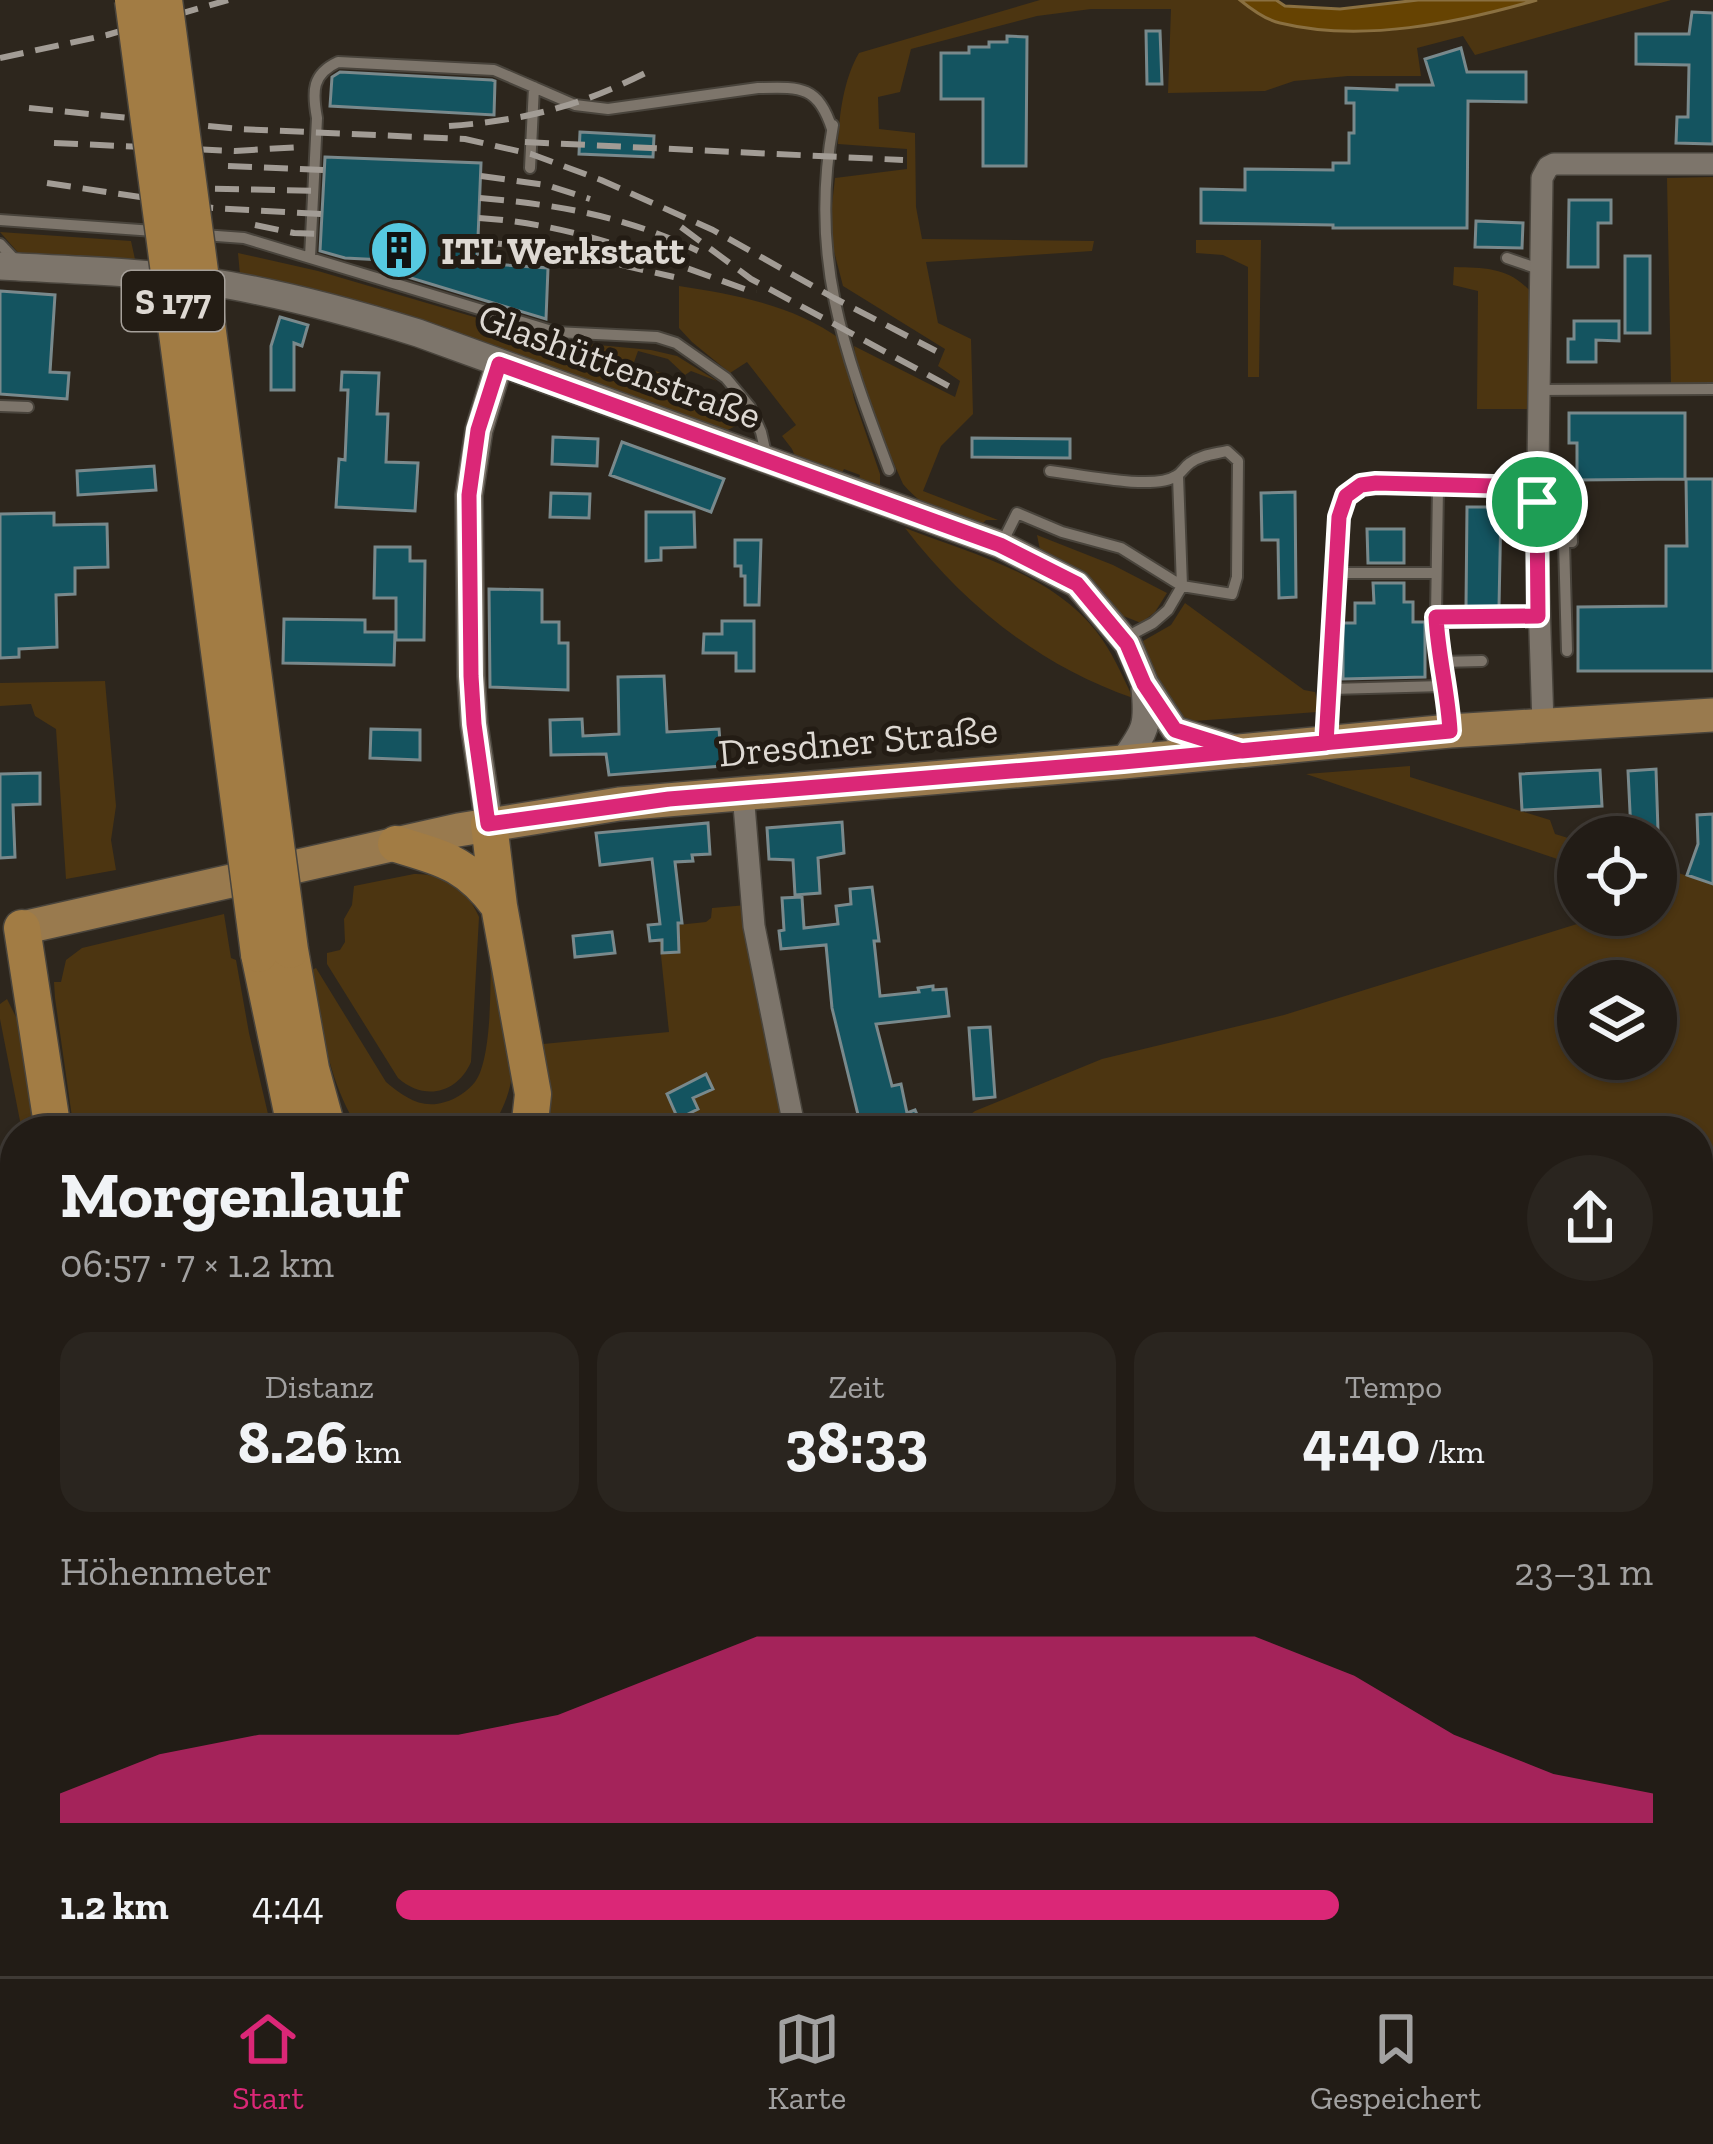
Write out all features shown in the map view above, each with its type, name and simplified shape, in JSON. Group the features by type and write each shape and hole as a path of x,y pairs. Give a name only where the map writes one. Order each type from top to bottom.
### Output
{"highway":[{"name":"S 177","path":"134,0 275,952"},
{"name":"S 177","path":"164,0 275,952"},
{"path":"488,824 527,1056 532,1116"},
{"path":"396,844 458,866 500,906"},
{"path":"22,928 51,1116"},
{"path":"275,952 339,1116"},
{"path":"275,952 302,1116"},
{"path":"0,981 33,1007"},
{"path":"301,1023 304,1116"},
{"path":"509,1116 521,1091 527,1056"}],"main road":[{"name":"Dresdner Straße","path":"22,928 488,824 619,804 1450,731 1713,715"}],"street":[{"path":"1543,724 1537,541 1542,178 1548,167 1565,164 1713,164"},
{"name":"Glashüttenstraße","path":"10,266 200,280 290,296 418,333 1000,545 1077,584 1127,644 1144,684 1175,730 1242,751"},
{"path":"488,824 471,676 469,495 478,430 499,364"},
{"path":"1123,762 1145,729 1144,684"},
{"path":"743,793 754,926 792,1116"}],"lane":[{"path":"310,257 317,118 313,99 323,69 338,62 494,70 575,105 608,109 758,88 808,91 825,106 833,127 824,232 839,326 889,470"},
{"path":"530,168 534,87"},
{"path":"0,220 244,238 555,332 657,337 676,343 726,378 749,407 767,461"},
{"path":"0,244 10,266"},
{"path":"1507,258 1539,268"},
{"path":"1538,390 1713,388"},
{"path":"0,406 28,407"},
{"path":"1000,545 1017,513 1062,532 1121,548 1182,586 1232,594 1237,577 1238,461 1227,451 1206,455 1186,465 1178,476 1158,482 1050,471"},
{"path":"1127,644 1134,633 1168,610 1182,586 1178,476"},
{"path":"1326,743 1338,651 1334,573 1339,517 1346,496 1361,485 1376,483 1494,486 1537,502"},
{"path":"1438,487 1434,655 1448,699 1450,731"},
{"path":"1537,541 1572,542 1570,499"},
{"path":"1564,542 1567,651"},
{"path":"1334,573 1436,573"},
{"path":"1436,617 1538,616"},
{"path":"1434,655 1482,661"},
{"path":"1331,689 1443,686"}],"shaded area":[{"path":"1040,0 1240,0 1276,23 1391,31 1537,0 1671,0 1475,55 1463,36 1417,48 1421,76 1294,81 1265,91 1168,93 1171,9 1091,9 1037,16 911,49 900,92 878,97 879,129 915,133 916,207 922,239 1094,241 1092,251 926,262 938,323 971,339 973,414 941,446 923,491 998,520 986,520 980,526 929,507 903,484 867,399 854,346 955,397 960,381 938,366 945,349 843,286 829,232 835,178 907,169 907,149 838,144 840,121 846,85 859,53"},
{"path":"1240,0 1340,9 1418,0 1537,0 1442,23 1344,31 1275,22"},
{"path":"1713,177 1713,384 1671,384 1667,178"},
{"path":"0,232 131,241 136,264 21,256"},
{"path":"1196,240 1261,240 1259,377 1248,377 1248,267 1223,255 1196,253"},
{"path":"238,253 318,271 556,341 651,350 677,356 717,381 691,371 685,375 668,359 638,351 633,365 666,374 680,386 674,401 739,424 724,432 240,275"},
{"path":"1454,267 1504,273 1530,291 1530,409 1477,409 1478,291 1453,285"},
{"path":"679,286 784,310 842,340 854,399 880,474 880,491 858,483 860,475 844,469 840,477 797,461 782,436 796,425 747,362 730,373 679,328"},
{"path":"905,528 983,557 1056,594 1102,639 1133,698 1066,669 1006,630 952,583"},
{"path":"1037,535 1167,593 1141,623 1116,613 1040,550"},
{"path":"1185,603 1304,690 1315,692 1317,712 1174,719 1141,648 1143,641 1171,625"},
{"path":"105,681 116,806 111,840 116,870 66,879 56,729 35,716 31,704 0,706 0,683"},
{"path":"1410,766 1410,777 1550,820 1557,835 1557,859 1306,774"},
{"path":"1677,872 1713,885 1713,1116 968,1116 1102,1059 1284,1015 1557,930 1557,936 1677,936"},
{"path":"414,874 435,876 453,885 479,917 471,1062 457,1081 439,1091 418,1090 398,1078 327,964 327,953 340,950 345,942 344,919 354,886"},
{"path":"747,905 786,1116 539,1116 543,1044 669,1032 658,927 706,922 712,908"},
{"path":"224,914 268,1116 72,1116 54,982 61,982 66,960 82,948"},
{"path":"491,934 513,1067 498,1116 351,1116 322,1032 312,970 316,968 386,1082 428,1104 453,1099 475,1082 485,1053"},
{"path":"7,999 17,1019 32,1116 19,1116 0,1004"}],"building":[{"path":"1692,12 1713,13 1713,144 1676,143 1677,117 1688,117 1689,65 1636,64 1636,34 1689,34"},
{"path":"1146,31 1160,31 1162,84 1147,84"},
{"path":"1007,36 1027,37 1026,166 983,166 983,99 941,99 941,53 969,53 969,47 1007,42"},
{"path":"1461,48 1467,72 1526,72 1526,102 1468,101 1467,228 1201,223 1201,189 1245,190 1245,169 1333,170 1333,163 1349,163 1354,103 1346,103 1346,88 1397,90 1397,85 1433,85 1425,59"},
{"path":"340,72 492,80 494,115 330,106 332,77"},
{"path":"580,132 654,136 653,157 579,154"},
{"name":"ITL Werkstatt","path":"325,157 481,163 477,263 548,268 546,319 401,275 402,261 345,258 320,251"},
{"path":"1569,200 1611,200 1611,223 1598,223 1598,267 1568,267"},
{"path":"1476,221 1523,223 1522,248 1475,247"},
{"path":"1625,256 1650,256 1650,333 1625,333"},
{"path":"0,291 55,295 50,372 69,373 67,399 0,394"},
{"path":"280,317 308,325 302,346 294,343 294,390 271,390 271,346"},
{"path":"1574,321 1619,321 1619,341 1596,340 1596,362 1568,362"},
{"path":"342,372 379,373 377,414 388,414 386,462 418,463 415,511 336,507 339,459 345,460 348,390 341,390"},
{"path":"1569,413 1685,413 1685,479 1577,480 1577,443 1569,443"},
{"path":"553,437 598,439 597,466 552,464"},
{"path":"972,438 1070,439 1070,458 972,457"},
{"path":"622,442 724,479 711,512 610,475"},
{"path":"154,466 156,490 78,495 77,471"},
{"path":"1686,479 1713,479 1713,671 1578,671 1578,607 1666,606 1666,546 1687,546"},
{"path":"1295,492 1296,597 1279,598 1278,540 1262,540 1261,493"},
{"path":"551,493 590,494 589,518 550,517"},
{"path":"1467,507 1501,507 1499,607 1466,607"},
{"path":"646,512 694,512 695,547 661,548 661,560 646,561"},
{"path":"54,513 54,525 107,524 108,567 75,568 75,594 56,595 57,647 19,649 19,657 0,658 0,514"},
{"path":"1367,529 1404,529 1404,563 1368,563"},
{"path":"735,540 761,540 759,605 745,605 745,576 741,576 741,566 735,566"},
{"path":"375,547 410,547 410,561 425,561 424,640 396,640 396,598 374,598"},
{"path":"1373,583 1404,583 1404,602 1413,602 1413,622 1425,622 1425,677 1343,679 1343,623 1355,623 1355,603 1374,603"},
{"path":"489,589 542,590 542,622 559,622 559,643 568,643 568,690 490,687"},
{"path":"284,619 365,620 365,632 395,632 394,665 283,663"},
{"path":"722,621 754,621 754,671 736,671 736,653 703,653 704,634 722,634"},
{"path":"664,676 667,732 719,729 722,766 609,775 606,754 551,755 550,720 582,719 583,736 619,734 618,677"},
{"path":"371,729 420,730 420,760 370,758"},
{"path":"1656,769 1658,816 1630,816 1628,771"},
{"path":"1600,770 1602,806 1522,810 1520,774"},
{"path":"40,773 40,804 13,805 15,857 0,858 0,774"},
{"path":"1713,814 1713,884 1687,875 1698,844 1697,815"},
{"path":"842,822 844,853 818,858 820,893 795,895 793,860 769,859 767,828"},
{"path":"708,823 710,854 675,862 682,923 678,923 679,952 662,953 662,940 650,941 648,925 660,924 652,859 600,865 596,833"},
{"path":"872,887 880,996 933,986 933,990 946,989 949,1016 876,1024 892,1086 901,1084 907,1113 915,1110 918,1116 858,1116 832,1008 826,945 781,949 782,898 802,897 804,928 838,924 836,906 851,904 850,889"},
{"path":"612,932 615,953 575,957 573,936"},
{"path":"990,1027 995,1097 974,1099 969,1028"},
{"path":"706,1074 713,1089 693,1098 698,1109 684,1116 677,1116 667,1094"}],"railway":[{"path":"0,58 107,35 228,0"},
{"path":"449,126 556,109 655,68"},
{"path":"29,108 239,129 465,139 531,154 713,230 936,351"},
{"path":"525,142 903,160"},
{"path":"54,143 235,151 300,147"},
{"path":"228,166 323,170"},
{"path":"481,176 546,185 590,199"},
{"path":"47,183 213,208 321,214"},
{"path":"179,188 322,191"},
{"path":"480,198 592,214 698,251"},
{"path":"479,218 586,236 756,293"},
{"path":"255,225 320,234"},
{"path":"681,227 751,279 954,389"},
{"path":"478,242 547,248 674,277"}],"place":[{"name":"ITL Werkstatt","path":"399,250"}],"route":[{"path":"1537,502 1494,486 1376,483 1361,485 1346,496 1339,517 1334,573 1326,743 1242,751 1186,734 1175,730 1144,684 1127,644 1077,584 1000,545 499,364 478,430 469,495 471,676 488,824 669,799 1123,762 1326,743 1450,731 1436,617 1538,616 1537,502"}]}
